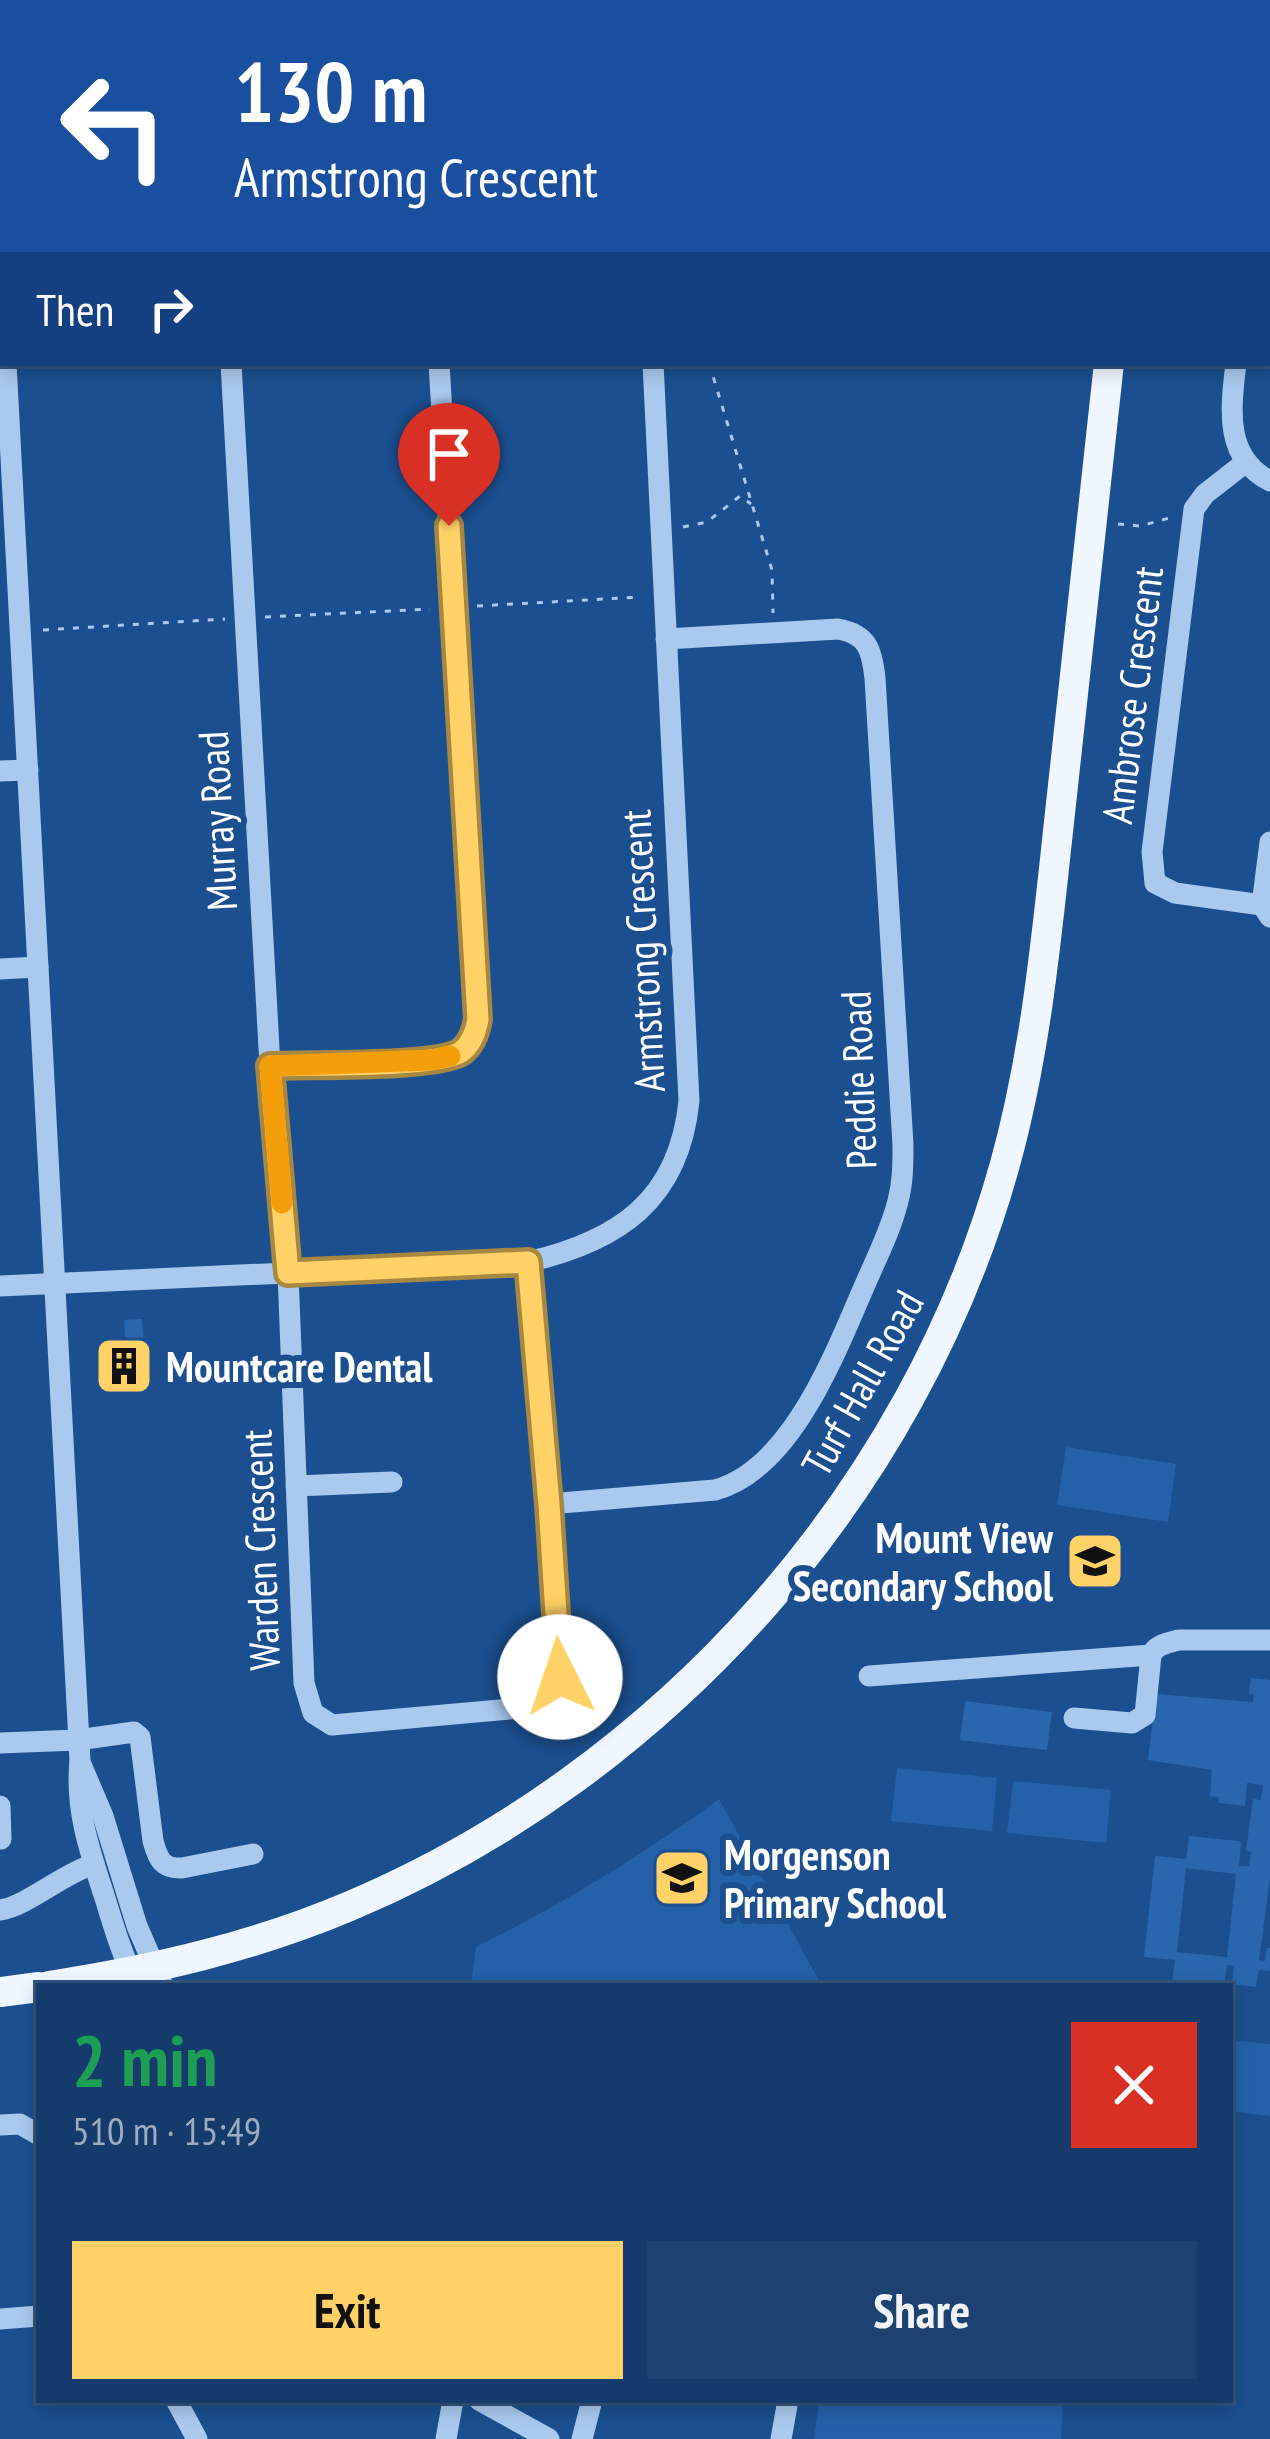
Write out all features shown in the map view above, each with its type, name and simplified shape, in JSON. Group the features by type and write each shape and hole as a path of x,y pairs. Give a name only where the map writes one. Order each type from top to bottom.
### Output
{"main road":[{"name":"Turf Hall Road","path":"86,1983 147,1978 351,1905 471,1846 564,1785 668,1703 746,1626 814,1546 881,1447 961,1291 994,1202 1019,1112 1042,980 1109,366"},
{"path":"0,1992 36,1988"}],"street":[{"name":"Murray Road","path":"231,366 270,1066 288,1273"},
{"path":"270,1066 431,1060 462,1051 476,1031 439,366"},
{"name":"Armstrong Crescent","path":"0,1286 528,1262 585,1246 640,1212 668,1174 686,1124 688,1084 653,366"},
{"path":"1236,366 1230,412 1237,450 1259,476 1270,481"},
{"path":"4,393 11,683 27,761 78,1798 94,1864 147,1978"},
{"path":"1194,509 1204,494 1246,462"},
{"name":"Ambrose Crescent","path":"1194,509 1152,852 1156,883 1175,893 1266,911"},
{"name":"Peddie Road","path":"549,1504 715,1490 739,1481 763,1463 828,1370 898,1201 903,1145 873,663 864,640 838,629 666,639"},
{"path":"0,755 27,761"},
{"path":"0,771 27,761"},
{"path":"1266,911 1270,842"},
{"path":"0,969 38,967"},
{"name":"Warden Crescent","path":"288,1273 304,1683 313,1714 332,1725 532,1707 554,1696 560,1677 528,1262"},
{"path":"296,1486 392,1482"},
{"path":"1074,1718 1132,1724 1143,1718 1155,1648 1179,1640 1270,1640"},
{"path":"869,1676 1151,1654"},
{"path":"0,1743 79,1750 134,1732 140,1737 154,1841 163,1865 182,1868 253,1854"},
{"path":"79,1750 103,1816 147,1978"},
{"path":"0,1806 1,1839"},
{"path":"0,1910 94,1864"},
{"path":"0,2126 20,2124 36,2133"},
{"path":"0,2319 36,2316"},
{"path":"178,2403 197,2439"},
{"path":"446,2439 453,2403"},
{"path":"484,2403 549,2439"},
{"path":"582,2439 591,2403"},
{"path":"781,2439 787,2403"}],"path":[{"path":"709,366 772,570 773,633"},
{"path":"661,532 707,522 740,496 752,505"},
{"path":"1110,524 1139,526 1194,509"},
{"path":"465,607 640,598 652,589"},
{"path":"256,617 443,608"},
{"path":"34,630 232,618"}],"shaded area":[{"path":"1066,1447 1176,1464 1168,1522 1057,1505"},
{"path":"897,1768 997,1778 992,1831 891,1821"},
{"path":"1013,1781 1111,1790 1106,1843 1007,1833"},
{"name":"Morgenson Primary School","path":"719,1799 820,1983 471,1983 476,1947 661,1840"},
{"path":"1233,2040 1270,2044 1270,2116 1233,2111"},
{"path":"819,2403 1063,2403 1061,2439 814,2439"}],"building":[{"name":"Mountcare Dental","path":"142,1319 147,1385 128,1386 127,1379 104,1381 102,1352 126,1350 124,1320"},
{"path":"1251,1678 1270,1680 1270,1878 1259,1960 1265,1961 1270,1948 1270,1971 1259,1970 1256,1987 1233,1984 1234,1966 1227,1965 1224,1983 1172,1983 1175,1960 1144,1957 1155,1856 1186,1859 1189,1836 1238,1841 1239,1866 1249,1866 1251,1852 1246,1851 1253,1799 1261,1800 1263,1785 1247,1783 1245,1806 1219,1803 1219,1797 1210,1796 1212,1770 1148,1760 1156,1694 1253,1702 1254,1694 1249,1694","holes":["1186,1868 1236,1874 1227,1957 1177,1952"]},
{"path":"965,1701 1052,1712 1047,1750 960,1740"}],"slow traffic":[{"path":"282,1203 270,1066 450,1056"}],"place":[{"name":"Mountcare Dental","path":"124,1366"},
{"name":"Mount View Secondary School","path":"1095,1561"},
{"name":"Morgenson Primary School","path":"682,1878"}],"route":[{"path":"449,526 476,1031 462,1051 431,1060 270,1066 288,1273 528,1262 560,1677"}]}
